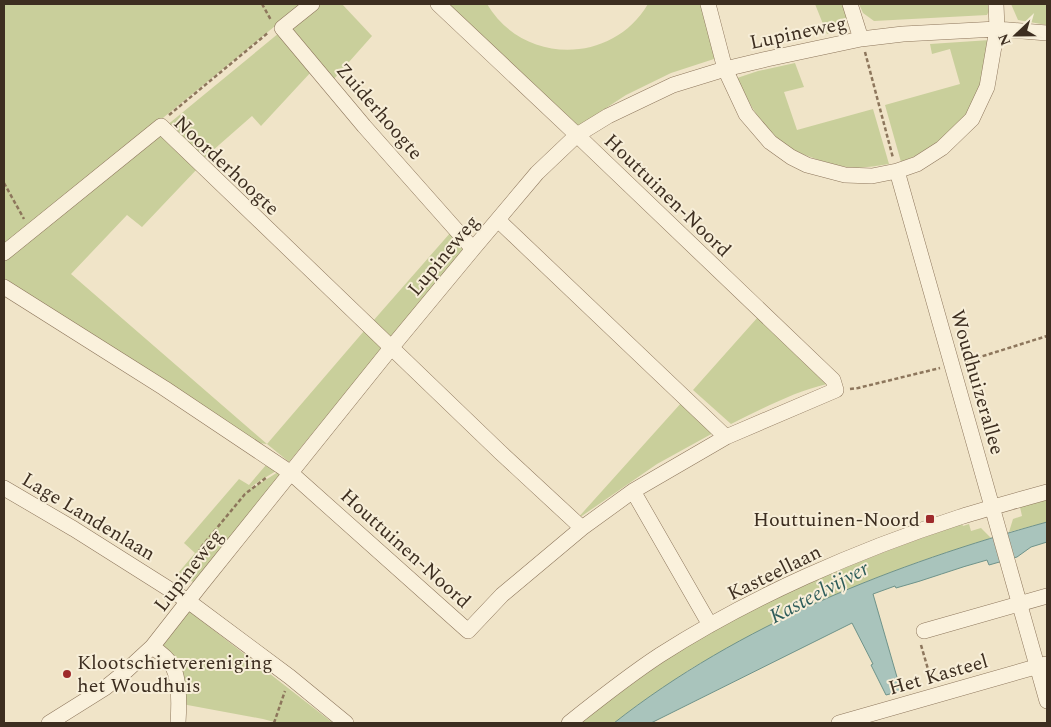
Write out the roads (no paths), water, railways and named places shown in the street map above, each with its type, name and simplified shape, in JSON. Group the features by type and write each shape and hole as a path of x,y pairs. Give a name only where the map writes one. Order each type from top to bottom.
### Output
{"street":[{"name":"Zuiderhoogte","path":"312,4 278,25 473,249"},
{"path":"438,4 577,135"},
{"path":"708,4 725,69 746,114 770,142 791,157 807,165 845,175 872,176 897,171 917,164 942,148 972,119 987,87 997,29 996,4"},
{"path":"850,4 861,39"},
{"name":"Lupineweg","path":"49,723 105,688 152,647 288,470 537,173 577,135 608,116 673,85 725,69 861,39 903,34 997,29 1047,33"},
{"name":"Noorderhoogte","path":"4,253 161,126 391,348"},
{"name":"Houttuinen-Noord","path":"288,470 468,631 502,596 582,528 633,491 726,438 836,390 833,380 577,135"},
{"name":"Woudhuizerallee","path":"897,171 1008,564 1042,665 1047,701"},
{"path":"498,220 726,438"},
{"path":"4,287 164,388 288,470"},
{"path":"391,348 582,528"},
{"name":"Lage Landenlaan","path":"4,488 74,529 188,601 290,677 346,723"},
{"path":"633,491 710,626"},
{"name":"Kasteellaan","path":"569,723 608,692 659,656 710,626 784,588 845,560 929,528 992,507 1047,492"},
{"path":"924,631 1047,596"},
{"path":"152,647 162,654 173,667 179,697 178,723"},
{"name":"Het Kasteel","path":"839,723 1042,665"}],"water":[{"path":"1047,522 1047,542 1031,547 1017,557 989,565 987,560 873,594 901,691 886,695 852,623 651,723 614,723 663,688 713,656 766,627 820,601 933,557"}],"place":[{"name":"Houttuinen-Noord","path":"930,519"},
{"name":"Klootschietvereniging het Woudhuis","path":"67,674"}],"water label":[{"name":"Kasteelvijver","path":"819,592"}]}
